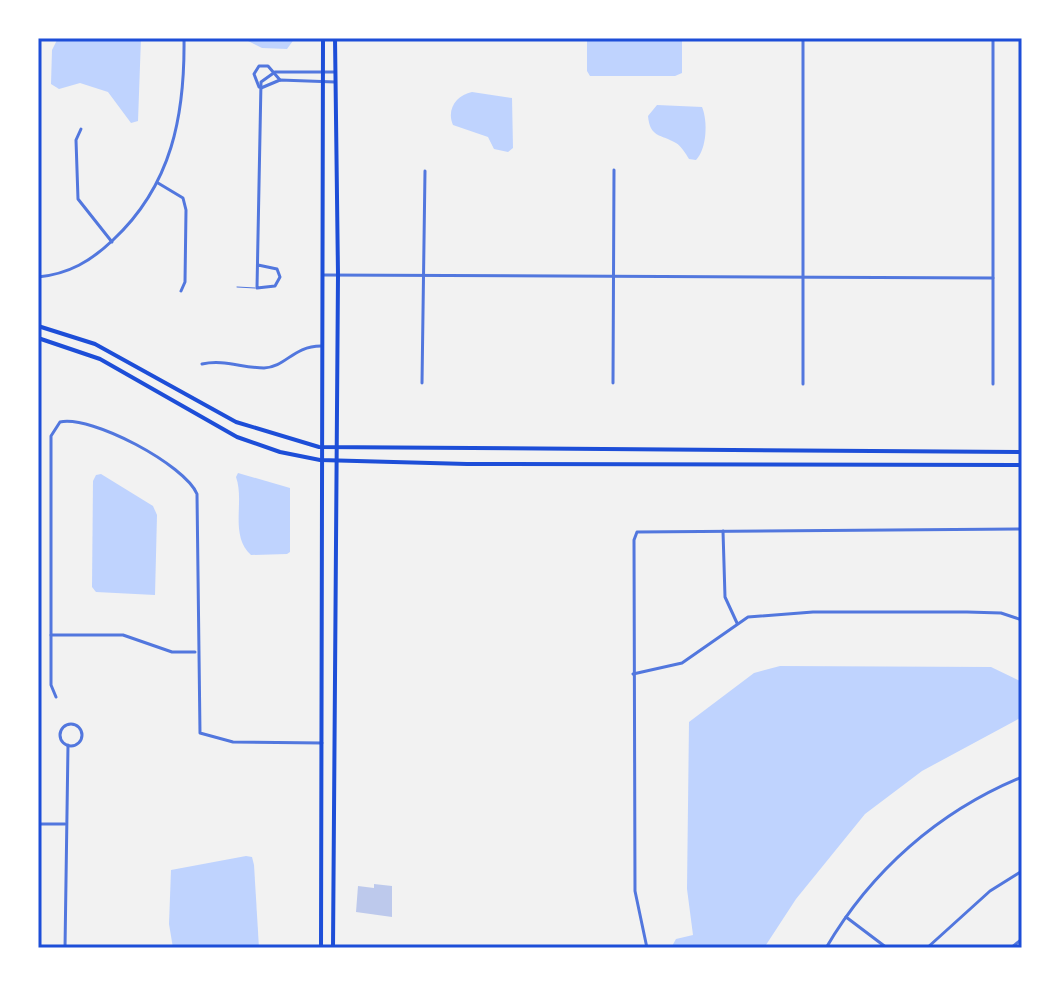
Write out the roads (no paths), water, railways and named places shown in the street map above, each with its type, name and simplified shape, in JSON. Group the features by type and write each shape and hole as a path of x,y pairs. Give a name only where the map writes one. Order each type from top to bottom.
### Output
{"main road":[{"path":"321,948 319,447 323,38"},
{"path":"333,948 334,461 338,275 335,38"},
{"path":"38,326 95,344 236,422 319,447 1022,452"},
{"path":"38,338 112,365 237,437 280,452 320,460 1022,465"},
{"path":"739,451 739,463"}],"street":[{"path":"38,277 81,266 112,242 135,218 158,183 174,146 181,115 184,38"},
{"path":"803,38 803,384"},
{"path":"993,38 993,384"},
{"path":"258,265 274,267 280,277 273,287 257,288 256,69 268,66 280,80"},
{"path":"258,89 263,79 275,72 335,72"},
{"path":"293,72 299,81"},
{"path":"258,89 268,82 280,80 336,82"},
{"path":"81,129 76,140 78,199 112,242"},
{"path":"613,383 614,170"},
{"path":"422,383 425,171"},
{"path":"158,183 183,198 186,210 185,282 181,291"},
{"path":"323,275 993,278"},
{"path":"202,364 218,360 265,368 278,364 300,347 321,346"},
{"path":"56,697 51,685 51,436 55,425 65,420 105,427 187,479 195,488 198,502 200,733 233,742 322,743"},
{"path":"647,948 635,891 633,674 634,540 637,532 1022,529"},
{"path":"723,531 725,597 737,623"},
{"path":"633,674 662,670 682,663 737,623 776,613 978,612 1001,613 1022,620"},
{"path":"51,635 123,635 172,652 197,652"},
{"path":"65,948 68,745 60,734 65,725 72,724 80,730 81,737 78,743 68,745"},
{"path":"826,948 871,883 902,852 955,812 1022,777"},
{"path":"38,824 65,824"},
{"path":"927,948 990,891 1022,871"},
{"path":"846,917 887,948"},
{"path":"1011,948 1022,939"}],"lane":[{"path":"237,287 257,288"}],"water":[{"path":"58,38 141,38 138,121 131,123 108,92 80,83 59,89 51,84 52,50"},
{"path":"242,38 295,38 287,49 262,48"},
{"path":"587,38 682,38 682,73 675,76 590,76 587,71"},
{"path":"472,92 512,98 513,148 508,152 494,149 488,137 453,125 451,114 454,104"},
{"path":"657,105 702,107 705,135 696,160 689,159 678,144 651,128 648,116"},
{"path":"238,473 290,488 290,552 287,554 251,555 244,547 239,528"},
{"path":"101,474 153,506 157,515 155,595 96,592 92,587 93,481 96,475"},
{"path":"780,666 991,667 1022,682 1022,717 922,771 865,814 796,899 764,948 671,948 676,939 693,935 687,889 689,722 754,673"},
{"path":"252,857 254,865 259,948 173,948 169,924 171,870"}]}
